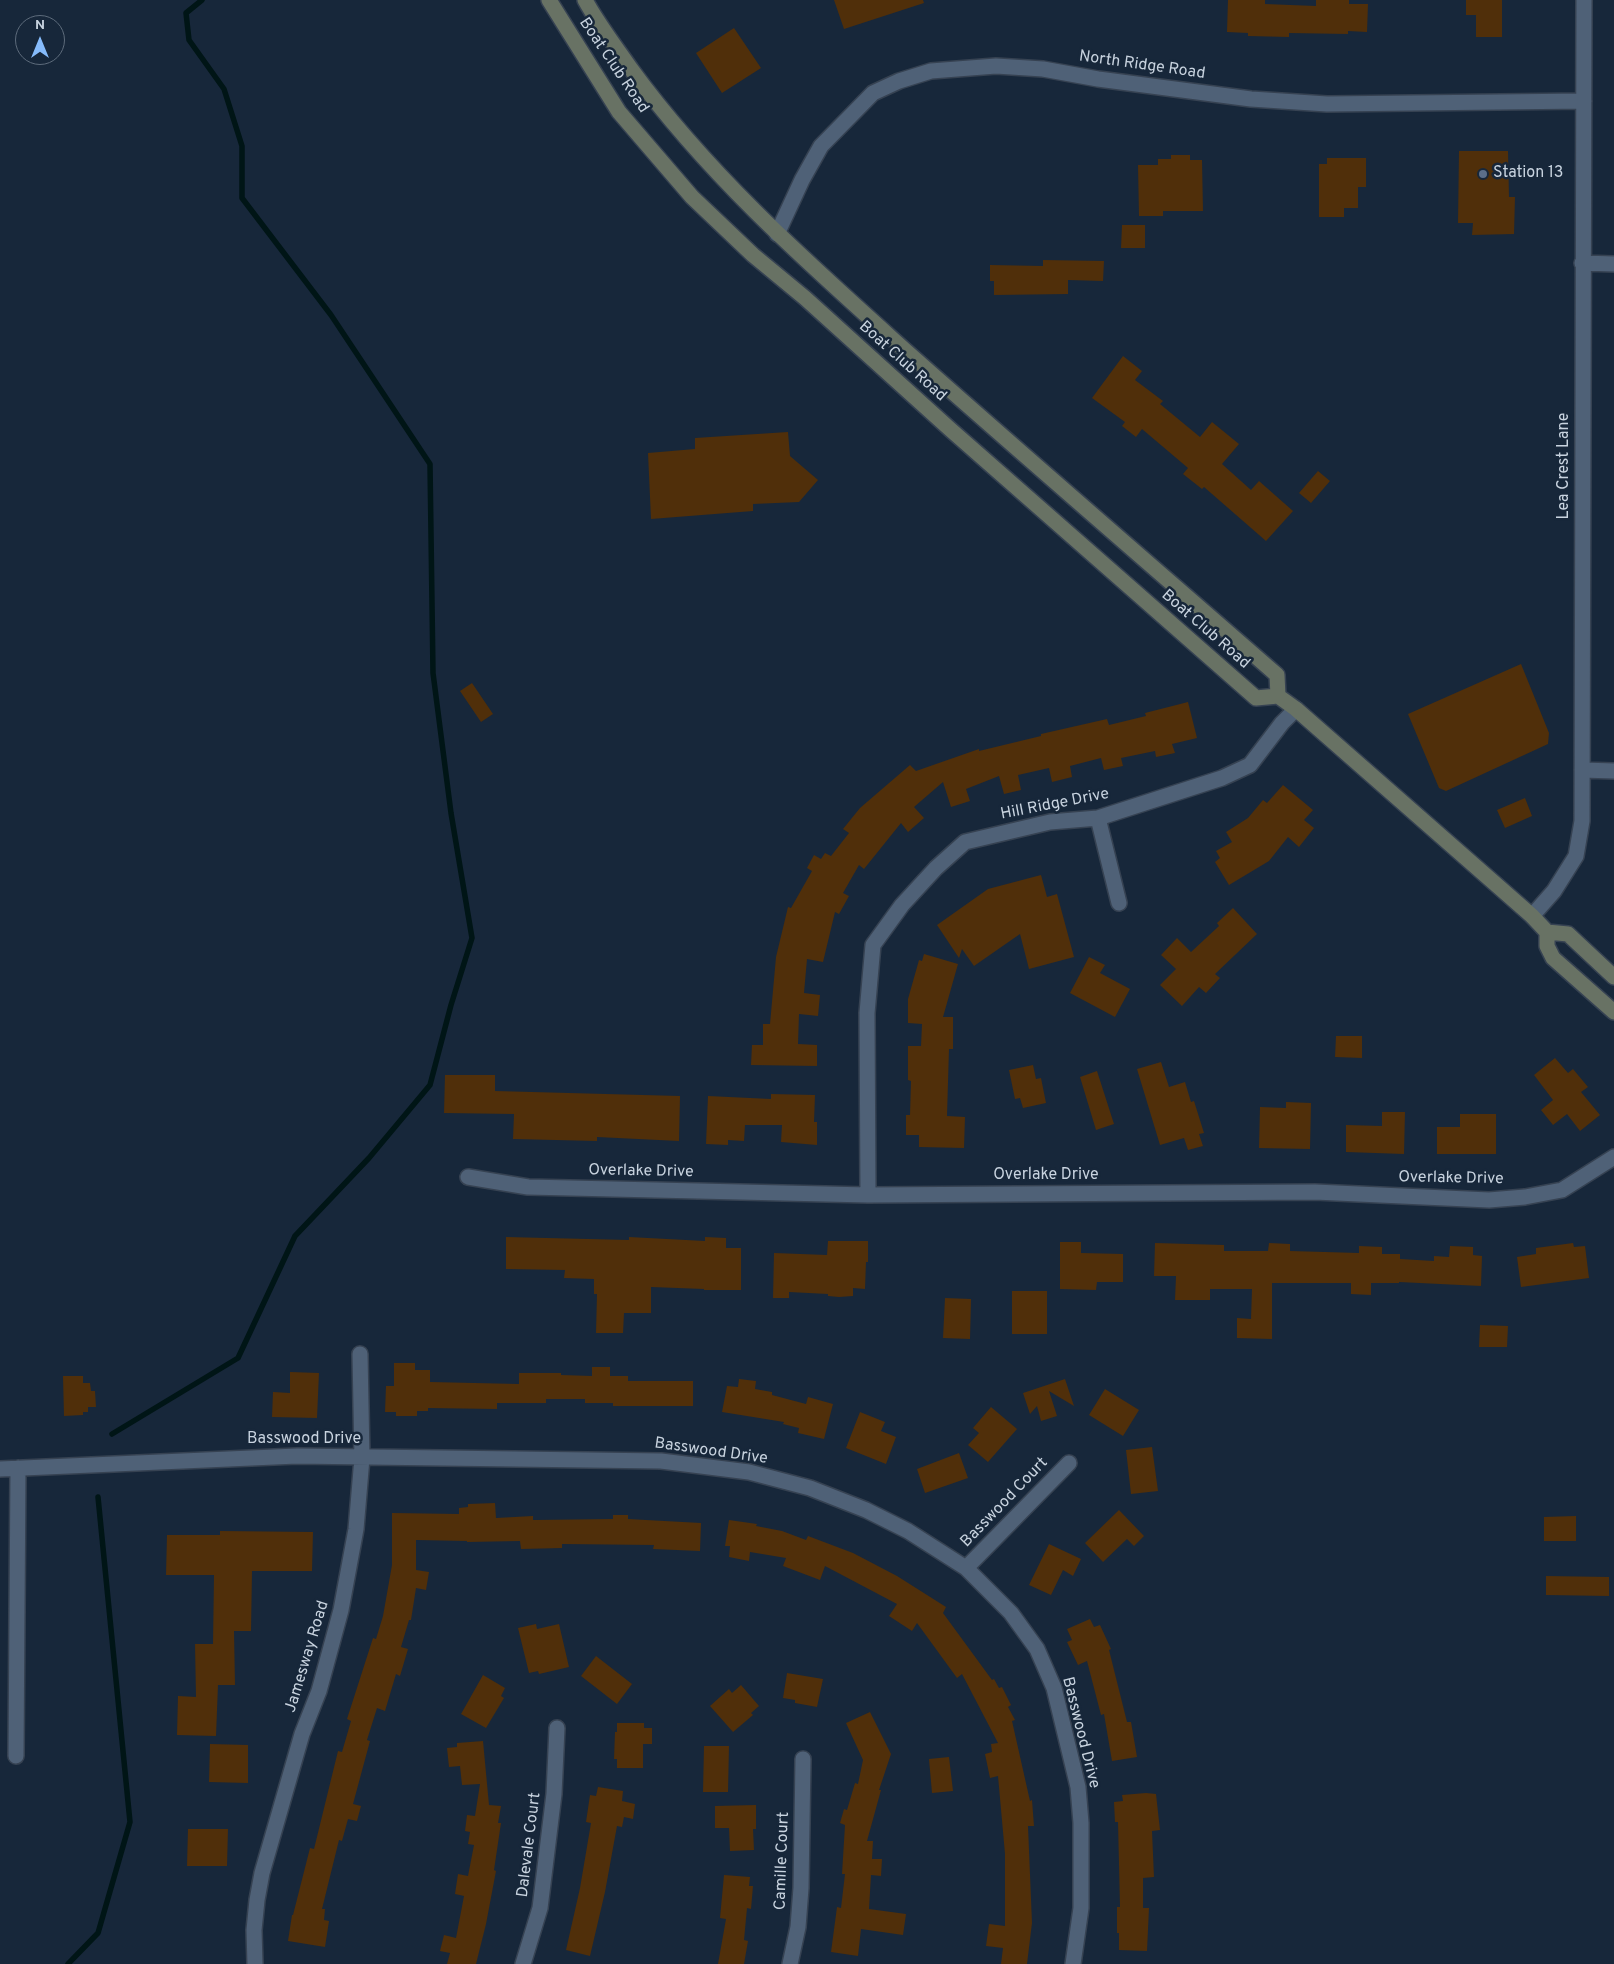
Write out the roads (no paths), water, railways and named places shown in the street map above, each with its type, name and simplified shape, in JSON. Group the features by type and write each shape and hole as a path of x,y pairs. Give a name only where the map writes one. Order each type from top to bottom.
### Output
{"main road":[{"name":"Boat Club Road","path":"549,0 619,112 699,203 753,255 805,298 951,430 1256,698 1278,696 1277,675 973,410 777,234 729,186 660,108 595,19 584,0"},
{"path":"1278,696 1296,709 1532,916 1547,932 1568,934 1614,977"},
{"path":"1547,932 1547,946 1553,958 1614,1012"}],"street":[{"name":"Lea Crest Lane","path":"1532,916 1554,891 1576,856 1582,821 1584,0"},
{"name":"North Ridge Road","path":"777,234 802,180 821,146 873,93 899,81 931,71 996,66 1043,68 1098,79 1251,100 1327,104 1584,101"},
{"path":"1582,264 1614,264"},
{"name":"Hill Ridge Drive","path":"868,1195 867,1013 873,945 902,905 936,868 965,842 1050,822 1098,818 1222,778 1250,765 1282,723 1296,709"},
{"path":"1582,770 1614,771"},
{"path":"1098,818 1119,903"},
{"name":"Overlake Drive","path":"468,1177 528,1187 868,1195 1315,1192 1489,1200 1525,1197 1562,1190 1614,1156"},
{"name":"Jamesway Road","path":"254,1964 254,1930 262,1873 302,1734 319,1691 341,1610 356,1528 362,1458 360,1354"},
{"name":"Basswood Drive","path":"0,1469 297,1456 661,1461 749,1472 810,1488 866,1510 908,1531 966,1568 1011,1613 1037,1649 1054,1688 1078,1787 1081,1823 1081,1908 1073,1964"},
{"name":"Basswood Court","path":"966,1568 1069,1463"},
{"path":"16,1756 18,1468"},
{"name":"Dalevale Court","path":"523,1964 540,1908 554,1794 556,1728"},
{"name":"Camille Court","path":"790,1964 798,1928 801,1888 803,1759"}],"waterway":[{"path":"112,1434 238,1358 295,1236 369,1158 430,1085 451,1005 472,938 451,813 433,673 430,464 331,315 242,198 242,146 224,89 189,40 186,13 202,0"},
{"path":"68,1964 98,1933 130,1822 98,1497"}],"place":[{"name":"Station 13","path":"1483,174"}]}
